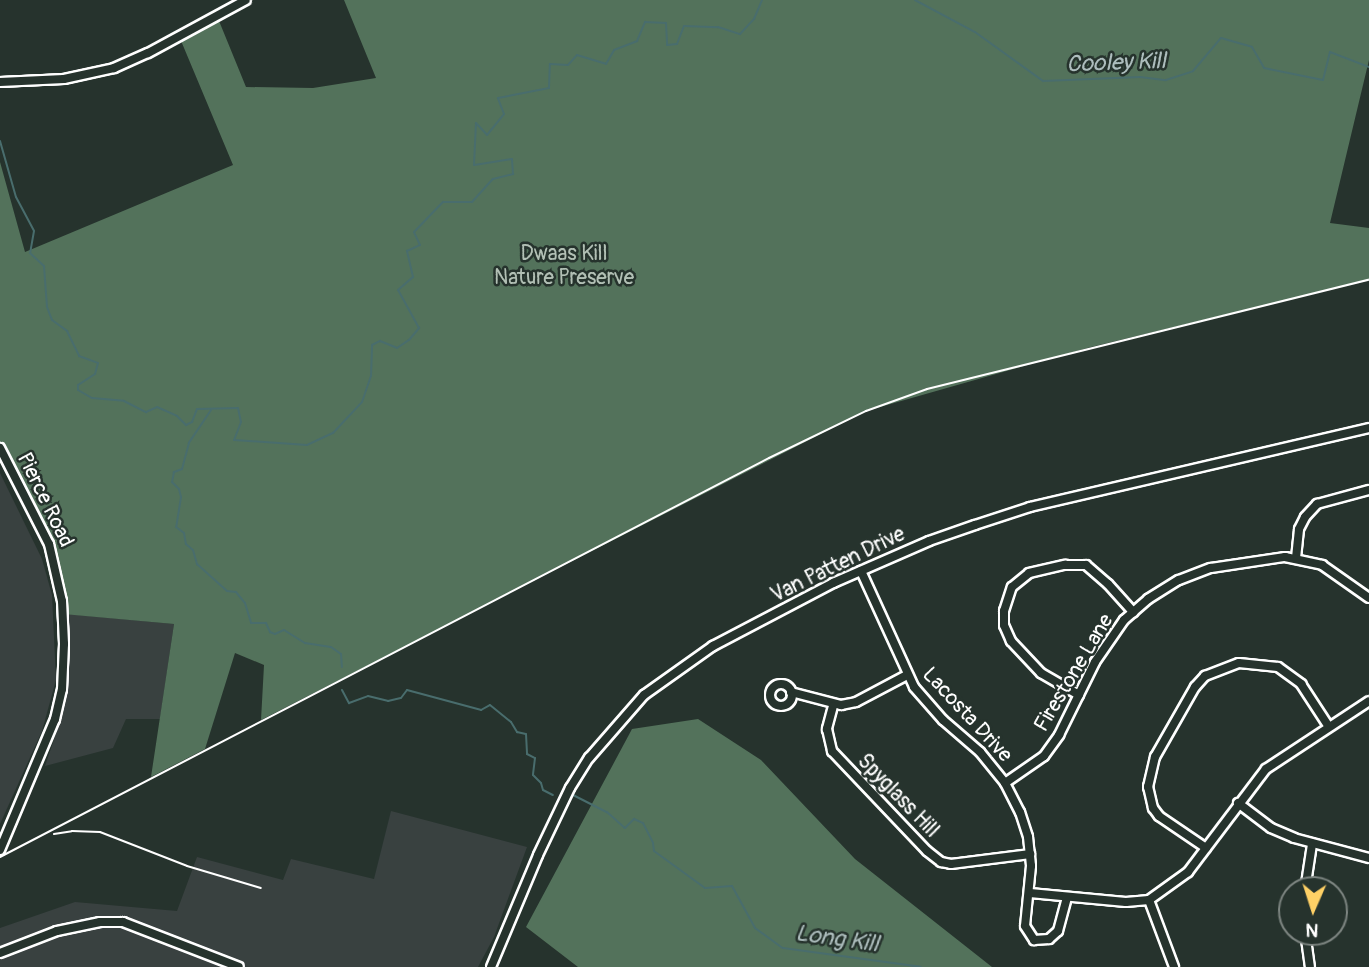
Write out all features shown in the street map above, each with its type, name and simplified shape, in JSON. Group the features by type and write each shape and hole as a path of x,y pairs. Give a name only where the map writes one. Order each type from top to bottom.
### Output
{"street":[{"path":"0,82 64,79 114,68 148,53 246,0"},
{"name":"Van Patten Drive","path":"491,967 538,855 570,788 604,738 630,708 657,684 713,646 860,571 929,541 1030,507 1369,428"},
{"name":"Pierce Road","path":"0,448 49,544 62,601 64,644 62,689 55,719 0,850"},
{"path":"1296,558 1299,529 1305,517 1317,505 1369,490"},
{"name":"Firestone Lane","path":"1005,783 1027,771 1044,756 1059,735 1115,632 1133,611 1179,580 1211,568 1258,559 1296,558 1322,565 1369,598"},
{"path":"1079,695 1041,673 1011,641 1004,625 1004,611 1012,587 1029,573 1065,565 1086,565 1133,611"},
{"name":"Lacosta Drive","path":"860,571 906,675 943,720 981,752 1005,783 1020,812 1030,854 1030,893 1025,926 1034,940 1049,939 1058,931 1067,898"},
{"path":"1206,848 1159,816 1153,808 1148,787 1155,757 1195,687 1205,676 1239,663 1278,667 1301,684 1329,727"},
{"path":"791,692 833,706 856,702 906,675"},
{"path":"1030,893 1126,902 1149,900 1180,880 1266,769 1369,701"},
{"name":"Spyglass Hill","path":"833,706 827,729 832,751 927,851 941,862 951,864 1030,854"},
{"path":"1238,803 1271,828 1312,845 1369,858"},
{"path":"1308,876 1312,845"},
{"path":"1149,900 1174,967"},
{"path":"0,953 80,925 123,922 239,967"},
{"path":"1307,946 1310,967"}],"shaded area":[{"path":"0,473 42,559 52,595 56,680 42,731 0,824"},
{"path":"68,614 174,624 160,719 126,719 113,748 45,766 60,722 69,674"},
{"path":"391,811 527,847 494,937 478,967 0,967 0,928 75,902 177,911 197,857 283,880 291,859 374,879"}],"green space":[{"name":"Dwaas Kill Nature Preserve","path":"344,0 1369,0 1369,60 1330,223 1369,228 1369,280 1091,347 866,411 261,720 264,665 235,653 205,749 151,777 174,624 63,614 55,557 0,448 0,162 25,252 233,165 179,36 217,16 246,87 313,88 376,78"},
{"path":"698,719 761,760 855,859 992,967 578,967 526,927 632,729"}],"waterway":[{"path":"0,141 16,197 34,231 30,253 44,266 47,307 52,320 67,331 79,356 98,363 95,374 78,385 78,390 92,398 124,401 146,412 157,407 177,416 186,425 192,422 197,409 238,408 241,422 234,440 307,445 333,433 362,402 371,376 372,345 380,341 397,348 409,340 419,328 398,290 413,277 407,251 420,245 414,232 443,202 472,202 493,179 513,174 512,159 474,165 476,123 487,135 504,114 498,98 549,88 550,64 568,65 577,55 606,64 614,50 637,41 645,22 666,23 667,45 677,44 684,26 718,27 740,34 754,19 762,0"},
{"name":"Cooley Kill","path":"915,0 975,32 1043,81 1140,77 1166,80 1193,71 1221,38 1252,47 1264,68 1323,80 1330,52 1369,67"},
{"name":"Long Kill","path":"211,410 189,443 182,469 174,472 172,482 179,489 181,497 176,527 184,533 186,544 193,550 197,564 227,591 236,592 245,603 251,623 266,623 270,632 275,634 284,630 305,643 331,647 341,654 342,667"},
{"name":"Long Kill","path":"342,690 349,703 368,696 388,701 401,698 407,690 481,710 490,705 511,722 517,732 526,734 527,754 535,758 533,775 541,783 543,790 553,795"},
{"name":"Long Kill","path":"573,795 607,812 625,828 634,819 643,823 654,851 705,888 732,886 755,928 783,948 921,967"}],"railway":[{"path":"0,857 769,458 866,411 927,389 1369,280"},
{"path":"54,834 72,831 100,832 187,866 261,888"}]}
